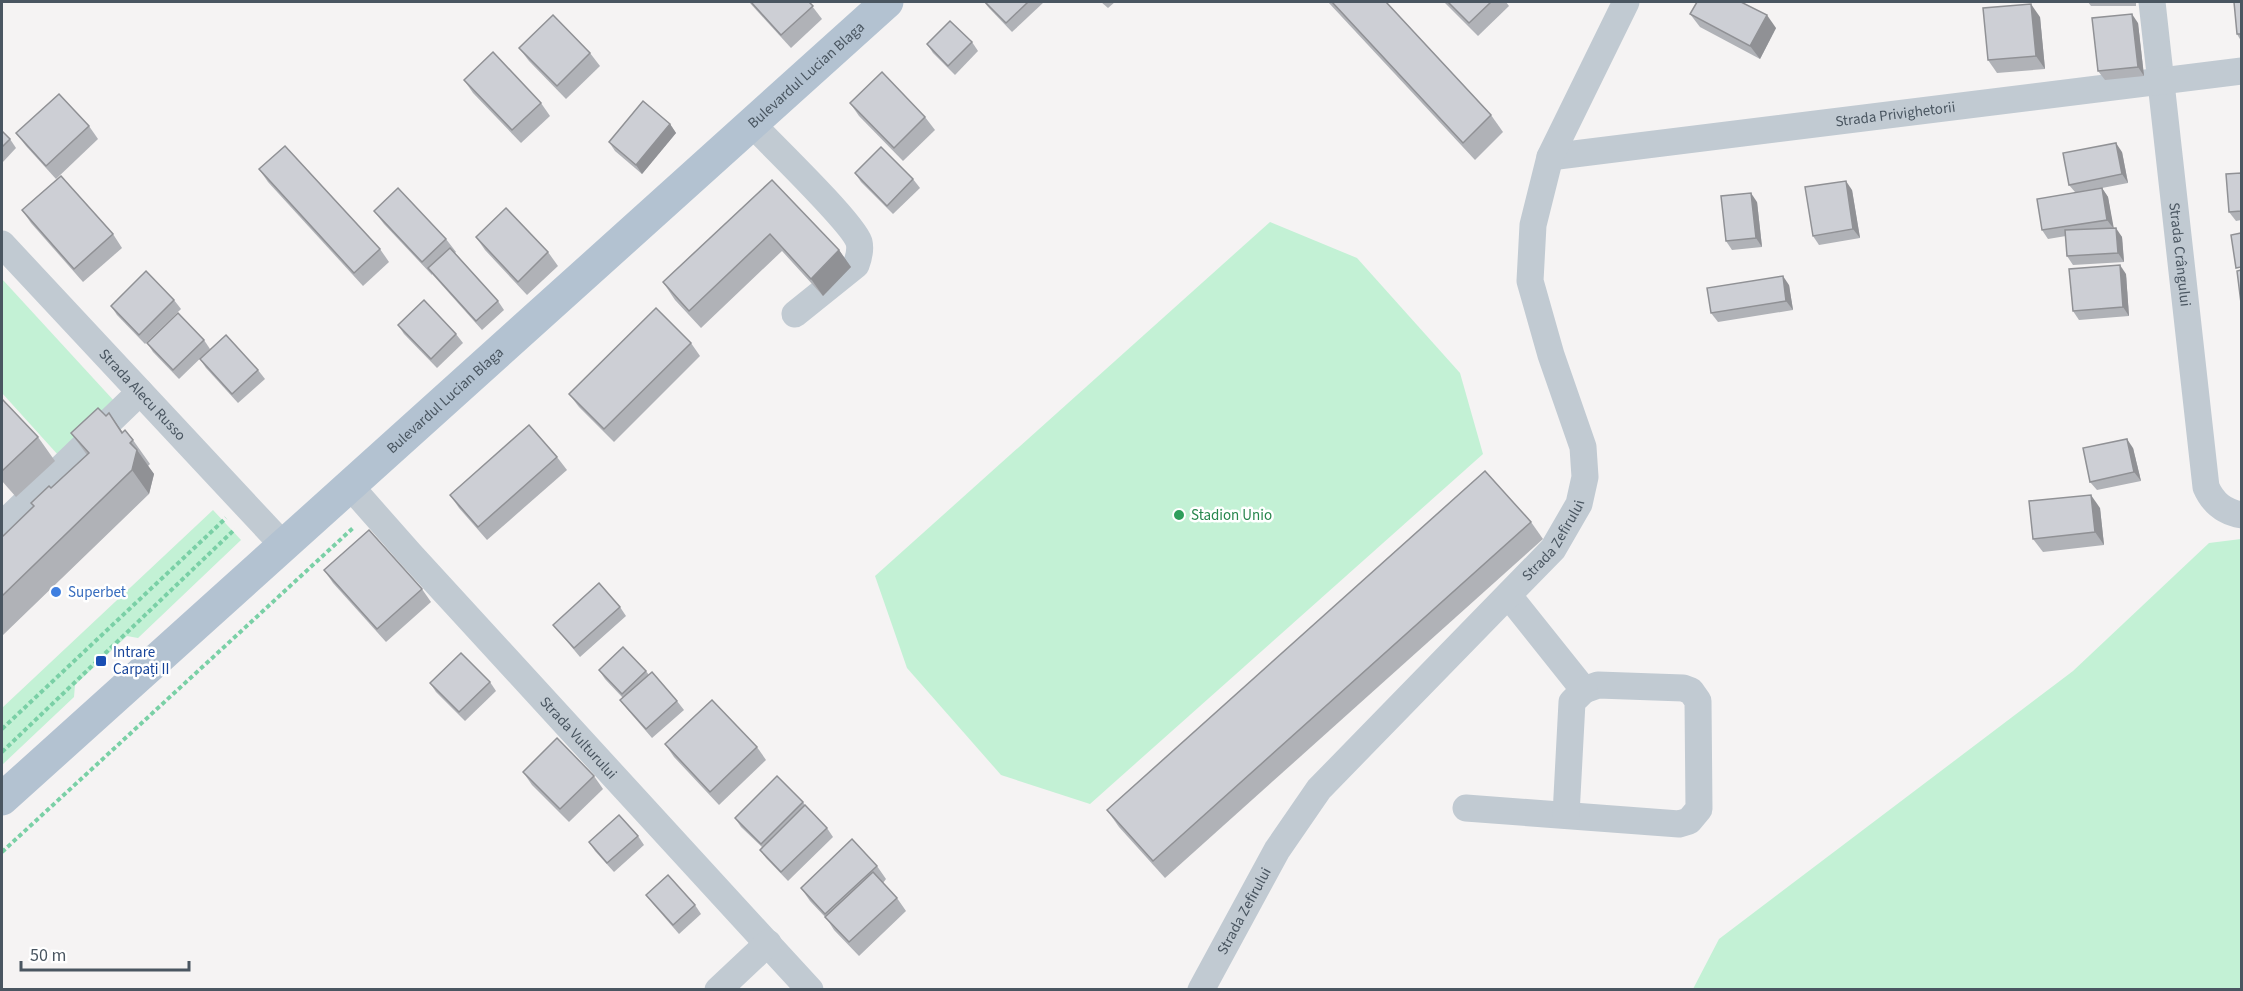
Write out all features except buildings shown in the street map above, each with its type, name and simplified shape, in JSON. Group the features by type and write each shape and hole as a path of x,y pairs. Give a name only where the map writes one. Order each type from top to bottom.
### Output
{"main road":[{"name":"Bulevardul Lucian Blaga","path":"2,799 886,2"}],"street":[{"name":"Strada Zefirului","path":"1201,990 1277,850 1319,789 1553,549 1579,504 1585,477 1582,447 1551,355 1530,281 1533,225 1550,157 1626,2"},
{"name":"Strada Crângului","path":"2152,2 2206,487 2217,504 2232,513 2241,515"},
{"name":"Strada Privighetorii","path":"1550,157 2241,71"},
{"path":"752,124 840,217 859,241 860,254 856,265 795,314"},
{"name":"Strada Alecu Russo","path":"2,244 283,545"},
{"path":"2,525 140,392"},
{"name":"Strada Vulturului","path":"350,486 810,990"},
{"path":"1509,596 1584,690"},
{"path":"1466,808 1679,824 1689,820 1699,809 1698,701 1690,691 1683,688 1598,685 1584,690 1572,702 1566,815"},
{"path":"718,990 768,943"}],"path":[{"path":"2,729 248,507"},
{"path":"2,752 248,507"},
{"path":"2,852 354,527 364,531"}],"green space":[{"name":"Stadion Unio","path":"1270,222 1357,258 1460,373 1483,454 1090,804 1001,775 907,668 875,576"},
{"path":"2,279 116,403 59,456 2,393"},
{"path":"213,510 241,540 138,638 127,636 75,685 74,697 2,765 2,708"},
{"path":"2241,539 2241,989 1693,989 1719,939 2073,671 2209,543"}],"place":[{"name":"Stadion Unio","path":"1179,515"},
{"name":"Superbet","path":"56,592"},
{"name":"Intrare Carpați II","path":"101,661"}]}
